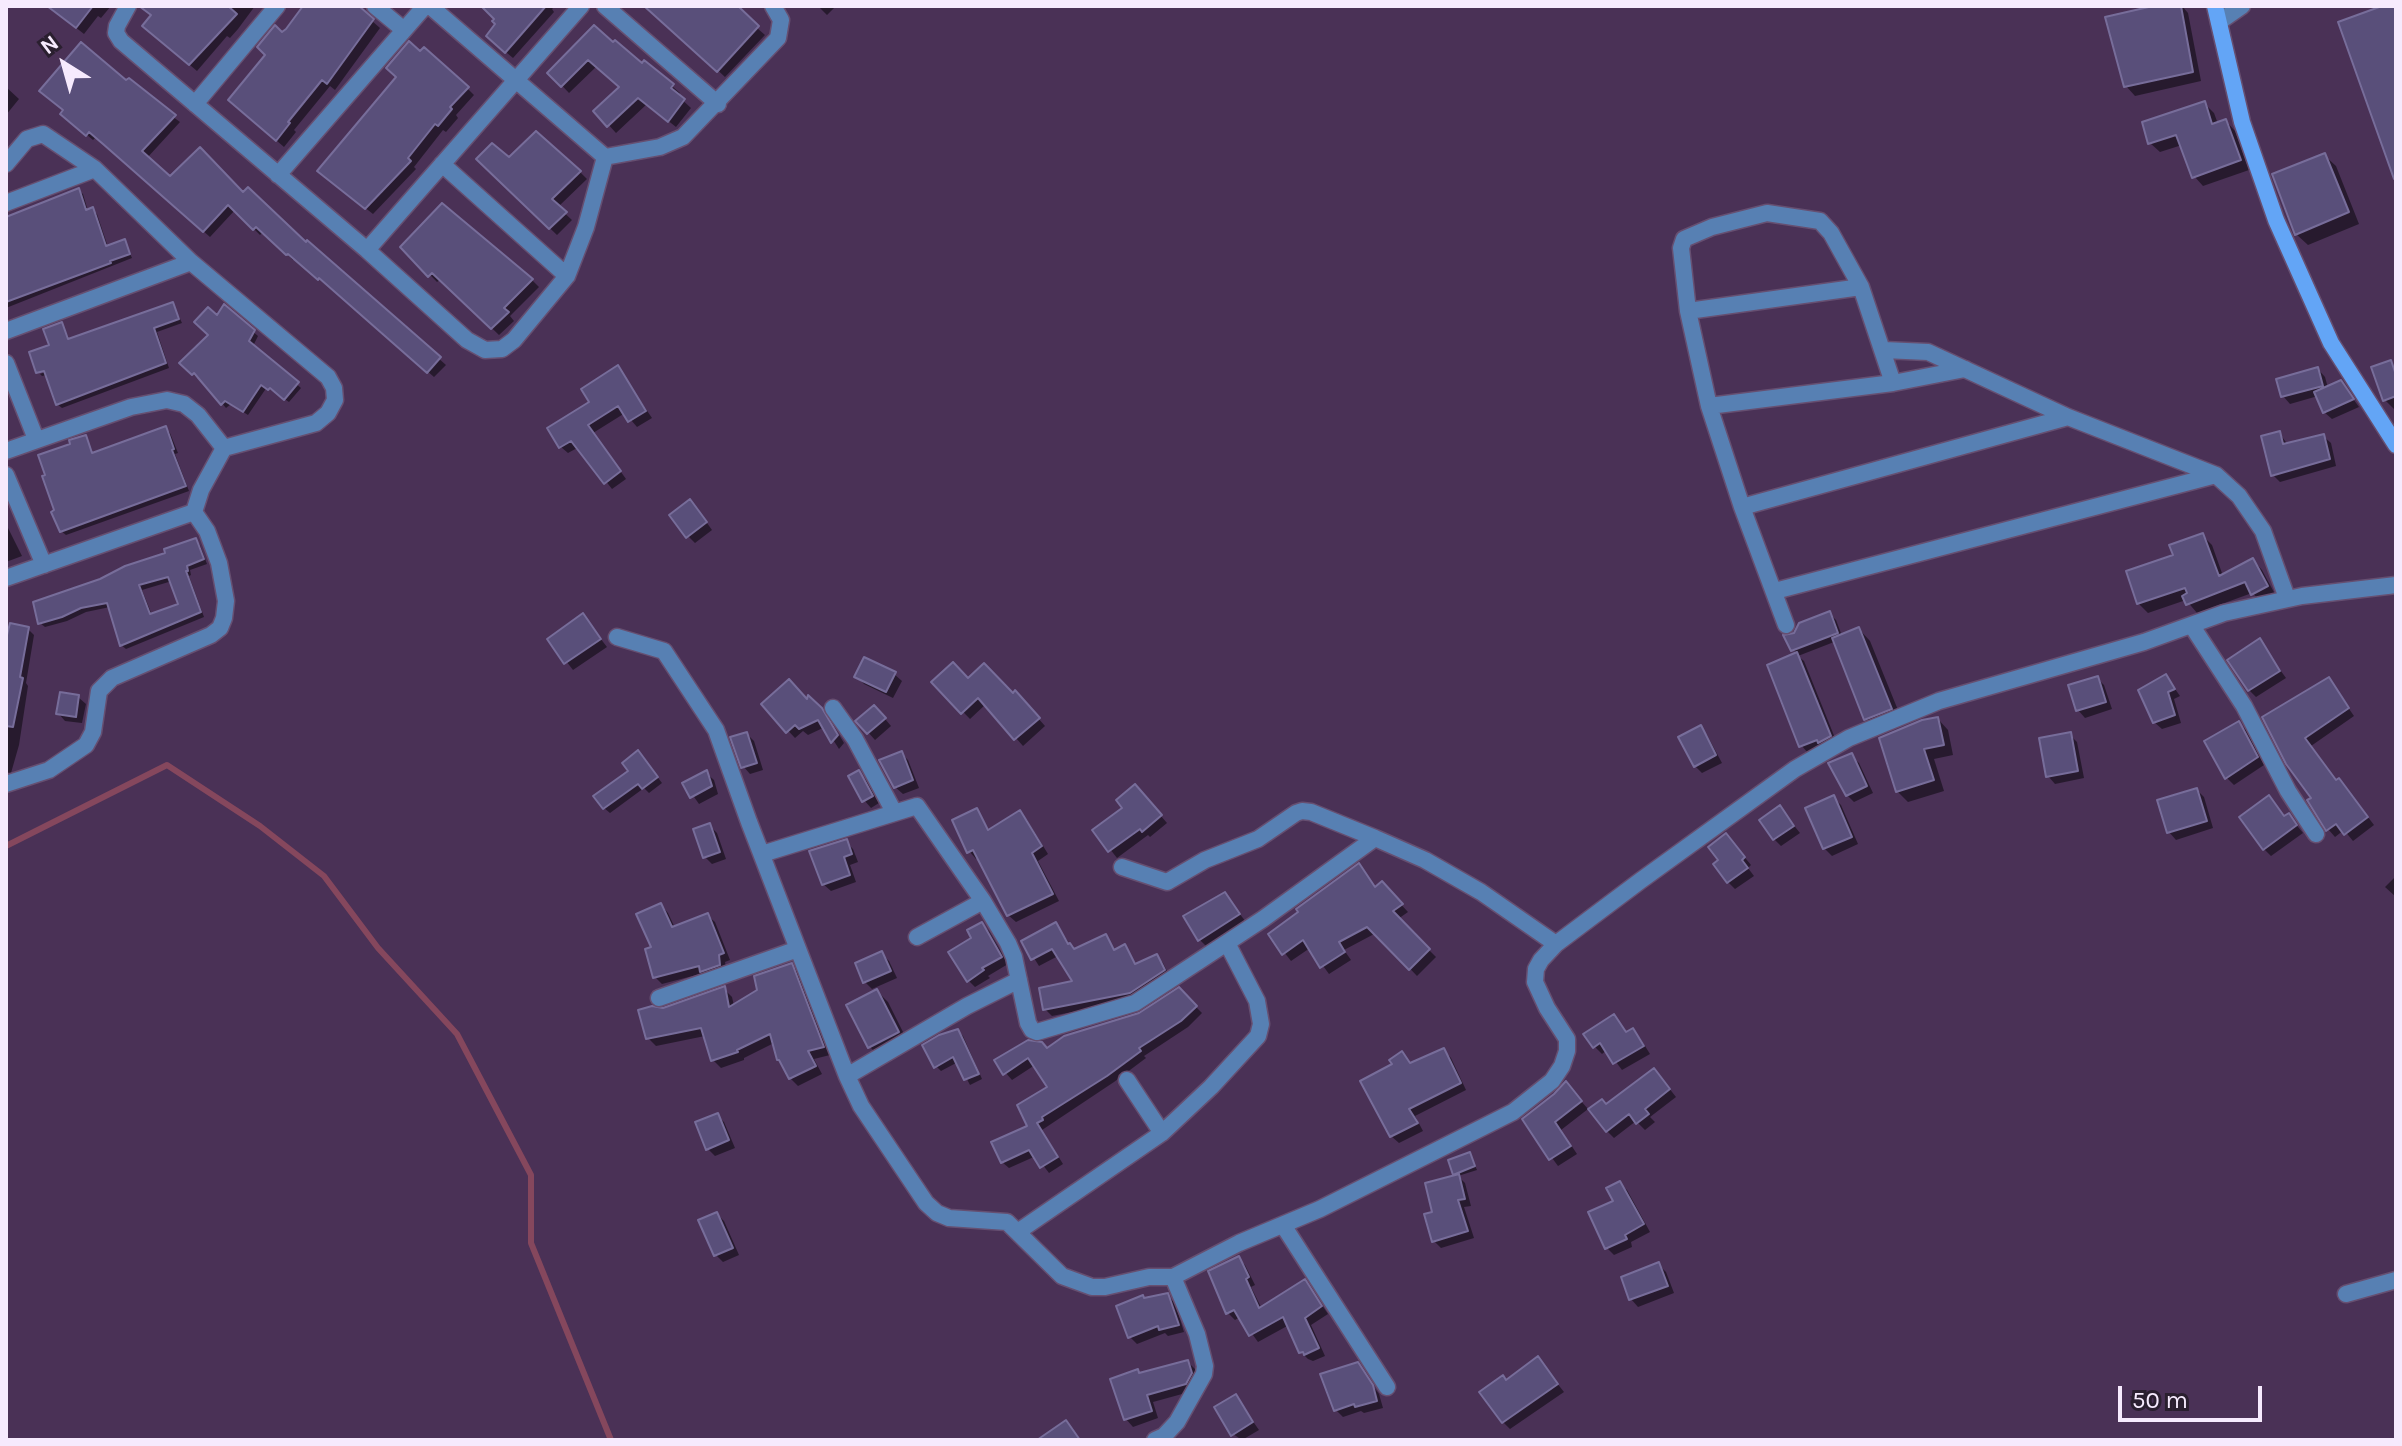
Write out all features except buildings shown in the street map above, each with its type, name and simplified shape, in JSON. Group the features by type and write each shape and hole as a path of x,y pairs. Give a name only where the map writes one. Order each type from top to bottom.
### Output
{"main road":[{"path":"2217,14 2242,122 2287,247 2331,343 2396,445"}],"street":[{"path":"128,6 117,26 116,33 121,41 367,250 467,340 485,350 502,349 514,340 567,276 586,227 605,157"},
{"path":"195,104 277,6"},
{"path":"375,6 404,30"},
{"path":"278,175 428,6 605,157"},
{"path":"367,250 581,6"},
{"path":"605,6 718,104"},
{"path":"605,157 660,147 683,137 718,104 778,38 781,20 773,6"},
{"path":"2217,14 2242,6"},
{"path":"6,164 27,139 43,134 95,169 191,262 328,377 334,388 335,400 328,413 316,423 224,448 201,490 194,512"},
{"path":"442,164 567,276"},
{"path":"6,203 95,169"},
{"path":"1786,625 1709,406 1688,311 1681,248 1684,239 1712,227 1767,213 1820,221 1831,233 1861,287 1893,383"},
{"path":"6,331 191,262"},
{"path":"1688,311 1861,287"},
{"path":"1884,350 1928,352 2068,417 2216,475 2239,496 2263,531 2287,598"},
{"path":"6,363 36,439"},
{"path":"1709,406 1893,383 1965,369"},
{"path":"6,451 131,407 167,400 184,404 198,415 224,448"},
{"path":"1742,507 2068,417"},
{"path":"6,475 44,565"},
{"path":"1775,591 2216,475"},
{"path":"6,578 194,512"},
{"path":"6,784 49,770 86,745 93,732 99,691 112,678 211,635 220,628 226,601 219,563 207,531 194,512"},
{"path":"617,637 661,648 719,735 847,1076 861,1106 926,1203 949,1218 1000,1220 1019,1231 1062,1276 1092,1287 1105,1287 1149,1277 1173,1277 1239,1243 1396,1172 1513,1112 1552,1081 1567,1051 1567,1039 1535,982 1536,969 1556,944 1795,769 1849,738 1939,701 2144,642 2224,613 2287,598 2396,585"},
{"path":"2192,626 2244,706 2288,791 2316,834"},
{"path":"833,708 855,739 894,812"},
{"path":"762,854 894,812 913,807 921,809 1008,943 1014,957 1029,1027 1042,1031 1131,1006 1350,859 1375,838"},
{"path":"1122,867 1167,882 1205,860 1258,839 1296,813 1311,812 1425,860 1481,892 1556,944"},
{"path":"917,937 983,901"},
{"path":"1019,1231 1162,1133 1211,1087 1258,1036 1261,1024 1257,1001 1227,943"},
{"path":"659,998 798,949"},
{"path":"847,1076 967,1006 1019,980"},
{"path":"1127,1080 1162,1133"},
{"path":"1283,1225 1387,1387"},
{"path":"1155,1440 1164,1436 1177,1422 1204,1374 1205,1366 1197,1334 1173,1277"},
{"path":"2346,1294 2396,1280"}],"waterway":[{"path":"6,846 167,765 260,826 324,876 378,948 457,1034 531,1175 531,1243 611,1440"}]}
